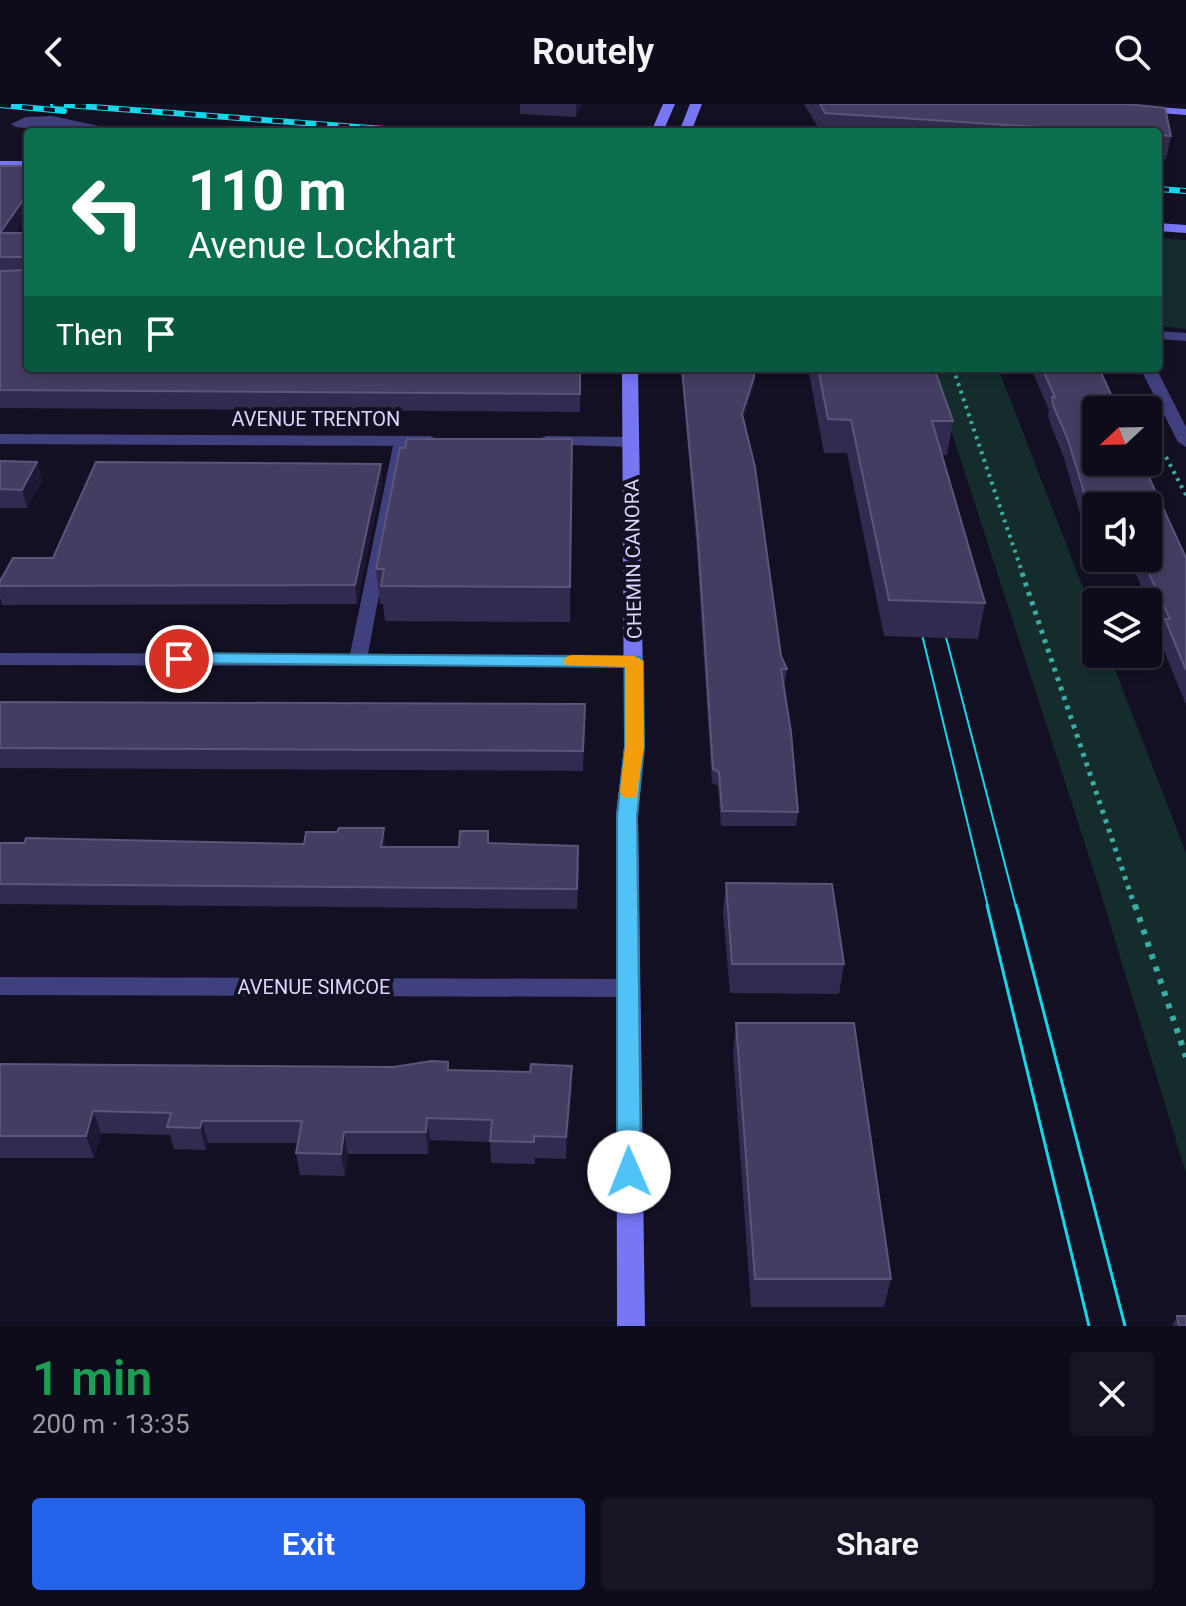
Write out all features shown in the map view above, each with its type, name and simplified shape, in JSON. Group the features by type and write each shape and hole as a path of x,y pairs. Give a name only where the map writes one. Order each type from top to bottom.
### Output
{"street":[{"path":"659,128 669,104"},
{"path":"687,128 696,104"},
{"path":"1125,108 1186,112"},
{"path":"0,153 24,153"},
{"path":"0,165 24,165"},
{"path":"1162,213 1186,215"},
{"path":"1162,227 1186,229"},
{"path":"1162,335 1186,337"},
{"name":"CHEMIN CANORA","path":"630,372 634,747 627,816 627,988 631,1326"},
{"path":"1150,372 1186,442"},
{"name":"AVENUE TRENTON","path":"0,439 447,441"},
{"path":"523,441 631,442"},
{"path":"0,659 634,661"},
{"name":"AVENUE SIMCOE","path":"0,986 627,988"}],"lane":[{"path":"58,128 16,124 22,120 44,119 98,128"},
{"path":"358,659 401,441"}],"path":[{"path":"954,372 1186,1057"}],"green space":[{"path":"1162,238 1186,240 1186,329 1162,326"},
{"path":"932,372 1000,372 1083,588 1082,668 1114,668 1186,853 1186,1173 1097,881"}],"building":[{"path":"820,104 1127,104 1165,108 1171,136 1162,135 1162,128 1054,128 825,113"},
{"path":"0,166 24,166 24,199 0,233"},
{"path":"0,233 24,233 24,257 0,257"},
{"path":"24,270 24,372 580,372 580,394 0,390 0,271"},
{"path":"682,372 754,372 742,414 755,467 781,656 787,669 781,669 791,732 798,812 722,811 719,772 713,769 698,539"},
{"path":"819,372 935,372 953,421 932,421 985,603 889,600 851,420 828,419"},
{"path":"1044,372 1101,372 1112,396 1082,396 1082,476 1148,476 1156,492 1084,492 1052,397 1055,397"},
{"path":"407,439 572,439 570,587 381,586 384,569 376,569 400,448 405,448"},
{"path":"0,461 37,462 22,490 0,489"},
{"path":"96,462 381,464 355,585 0,586 13,558 53,558"},
{"path":"1162,506 1186,558 1186,670 1165,619 1170,619 1162,602 1162,588 1156,588 1148,572 1162,572"},
{"path":"0,702 585,704 583,751 0,748"},
{"path":"339,828 384,828 381,847 459,847 460,831 488,831 488,843 578,846 577,889 0,884 0,843 24,843 26,838 304,844 306,832 337,832"},
{"path":"726,883 832,884 844,964 732,964"},
{"path":"736,1023 854,1023 891,1279 755,1279"},
{"path":"432,1061 448,1062 448,1070 530,1072 531,1064 572,1066 566,1137 534,1136 534,1142 490,1141 492,1120 427,1118 426,1132 344,1132 341,1154 296,1153 302,1121 202,1121 200,1128 167,1127 171,1113 93,1111 86,1136 0,1136 0,1064 393,1067"},
{"path":"1177,1316 1186,1316 1186,1326 1179,1326"}],"tram line":[{"path":"917,614 988,907"},
{"path":"941,618 1016,907"},
{"path":"987,905 1089,1326"},
{"path":"1016,905 1125,1326"}],"railway":[{"path":"53,104 371,128"},
{"path":"0,105 64,111"},
{"path":"1162,189 1186,191"}],"slow traffic":[{"path":"572,661 634,661 634,747 630,792"}],"route":[{"path":"179,659 634,661 634,747 627,816 629,1172"}]}
